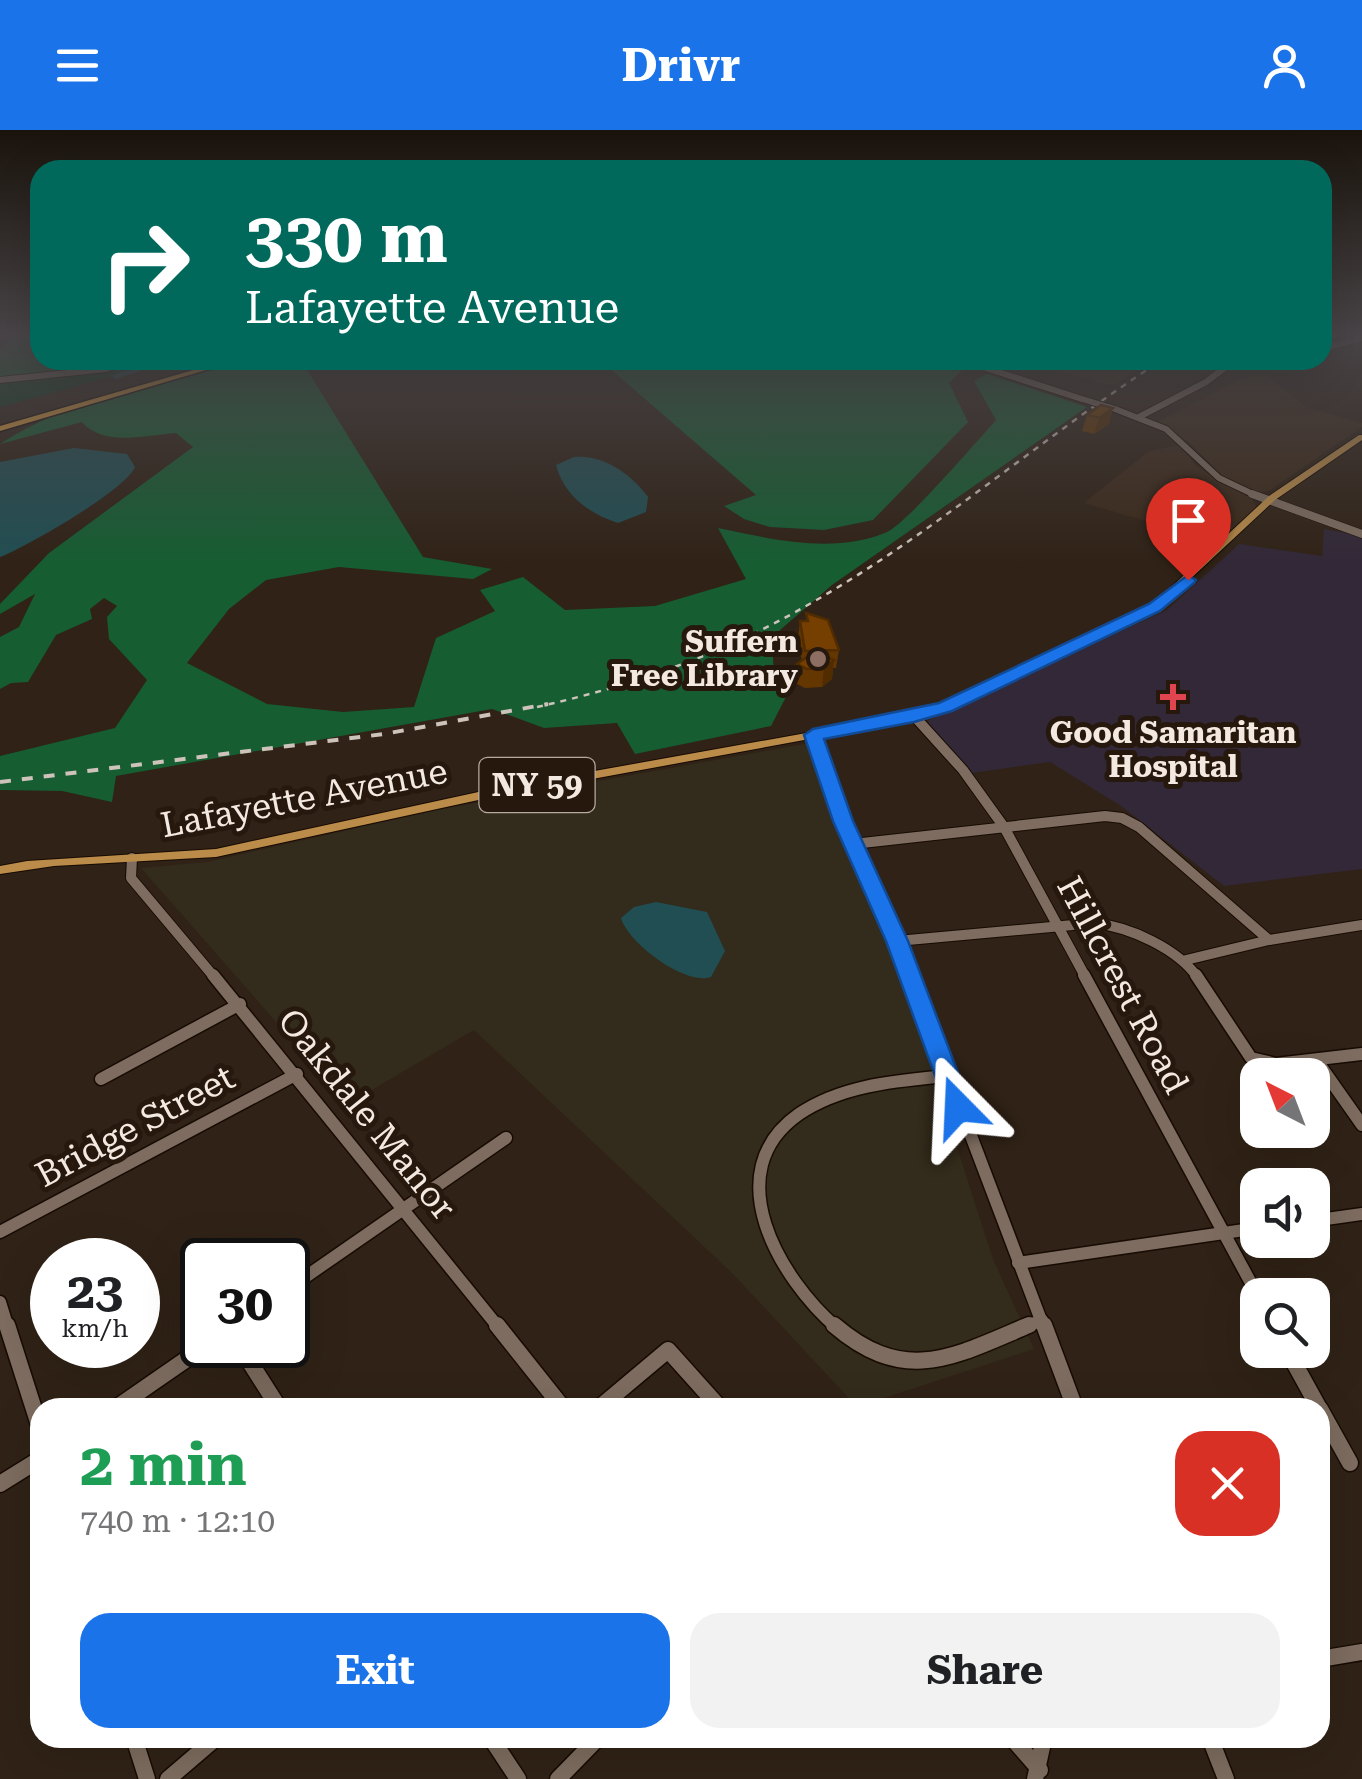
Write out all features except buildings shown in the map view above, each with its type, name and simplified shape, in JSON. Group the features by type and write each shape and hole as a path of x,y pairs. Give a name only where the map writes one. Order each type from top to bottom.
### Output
{"highway":[{"path":"0,425 50,410"},
{"path":"0,425 55,410"}],"main road":[{"name":"NY 59","path":"1268,503 1362,437"},
{"name":"Lafayette Avenue","path":"0,870 80,858 216,852 483,794 914,717 971,696 1154,607 1268,503"}],"street":[{"path":"1119,410 1176,436 1219,478 1268,503 1362,534"},
{"path":"1139,417 1151,410"},
{"name":"Hillcrest Road","path":"914,717 963,770 1004,827 1248,1278"},
{"path":"813,735 853,844 897,941 1071,1398"},
{"path":"853,844 1105,816 1122,818 1139,827 1268,940"},
{"name":"Oakdale Manor","path":"132,858 131,878 298,1074 555,1398"},
{"path":"897,941 1056,926 1114,925 1186,960 1252,1058"},
{"path":"1186,960 1268,940 1362,926"},
{"path":"100,1079 240,1004"},
{"path":"1330,1059 1362,1054"},
{"name":"Bridge Street","path":"0,1232 298,1074"},
{"path":"946,1076 867,1086 802,1112 778,1131 767,1152 759,1187 760,1217 773,1252 794,1285 823,1317 869,1352 900,1362 940,1357 1042,1320"},
{"path":"1330,1079 1362,1125"},
{"path":"310,1274 506,1138"},
{"path":"1330,1218 1362,1214"},
{"path":"1018,1262 1240,1230"},
{"path":"0,1302 30,1398"},
{"path":"610,1398 668,1350 711,1398"},
{"path":"130,1398 180,1364"},
{"path":"254,1368 273,1398"},
{"path":"1298,1368 1314,1398"},
{"path":"1330,1426 1350,1463"},
{"path":"0,1484 30,1465"},
{"path":"1330,1657 1362,1652"},
{"path":"137,1748 147,1779"},
{"path":"168,1779 204,1748"},
{"path":"498,1748 518,1779"},
{"path":"558,1779 588,1748"},
{"path":"1019,1748 1038,1774"},
{"path":"1038,1774 1042,1748"},
{"path":"1214,1748 1226,1779"}],"shaded area":[{"path":"1181,410 1316,410 1362,423 1362,427 1270,490 1257,493 1223,477 1190,443 1157,422"},
{"path":"1180,445 1196,466 1252,499 1257,508 1218,542 1084,503 1149,451"},
{"name":"Good Samaritan Hospital","path":"1324,529 1362,536 1362,869 1224,886 1121,806 1050,762 972,773 928,724 929,720 1167,610 1239,544 1322,556"},
{"path":"810,743 863,856 993,1259 1034,1349 884,1398 849,1398 733,1274 474,1030 348,1104 141,868 207,862 437,810"}],"green space":[{"path":"69,410 332,410 423,557 492,569 473,579 339,567 266,580 229,609 187,663 267,704 343,712 414,707 436,638 495,611 480,590 523,577 565,610 655,606 746,579 718,528 802,543 867,539 896,526 925,499 996,420 990,410 1083,410 832,585 772,637 774,679 788,693 771,726 635,754 617,723 544,728 492,709 116,776 112,802 62,791 0,790 0,756 115,728 147,680 109,639 107,617 117,606 104,598 90,609 92,619 56,635 28,682 11,683 0,689 0,637 19,627 35,594 0,614 0,604 49,553 193,447 176,433 113,437 101,435 82,422 0,444"},
{"path":"658,410 962,410 968,422 873,520 824,530 770,527 744,519 724,506 756,495"}],"water":[{"path":"74,448 127,454 135,467 95,503 0,557 0,462"},
{"path":"574,457 606,462 625,473 648,497 646,512 618,523 580,502 565,486 556,465"},
{"path":"656,902 707,912 725,951 711,977 700,978 673,969 634,939 621,918 634,907"}],"railway":[{"path":"537,707 676,667 806,606 898,549 1089,410"},
{"path":"0,782 384,734 548,704"}],"place":[{"name":"Suffern Free Library","path":"818,659"},
{"name":"Good Samaritan Hospital","path":"1173,697"}],"route":[{"path":"958,1107 897,941 843,821 813,735 914,717 945,707 1154,607 1188,580"}]}
